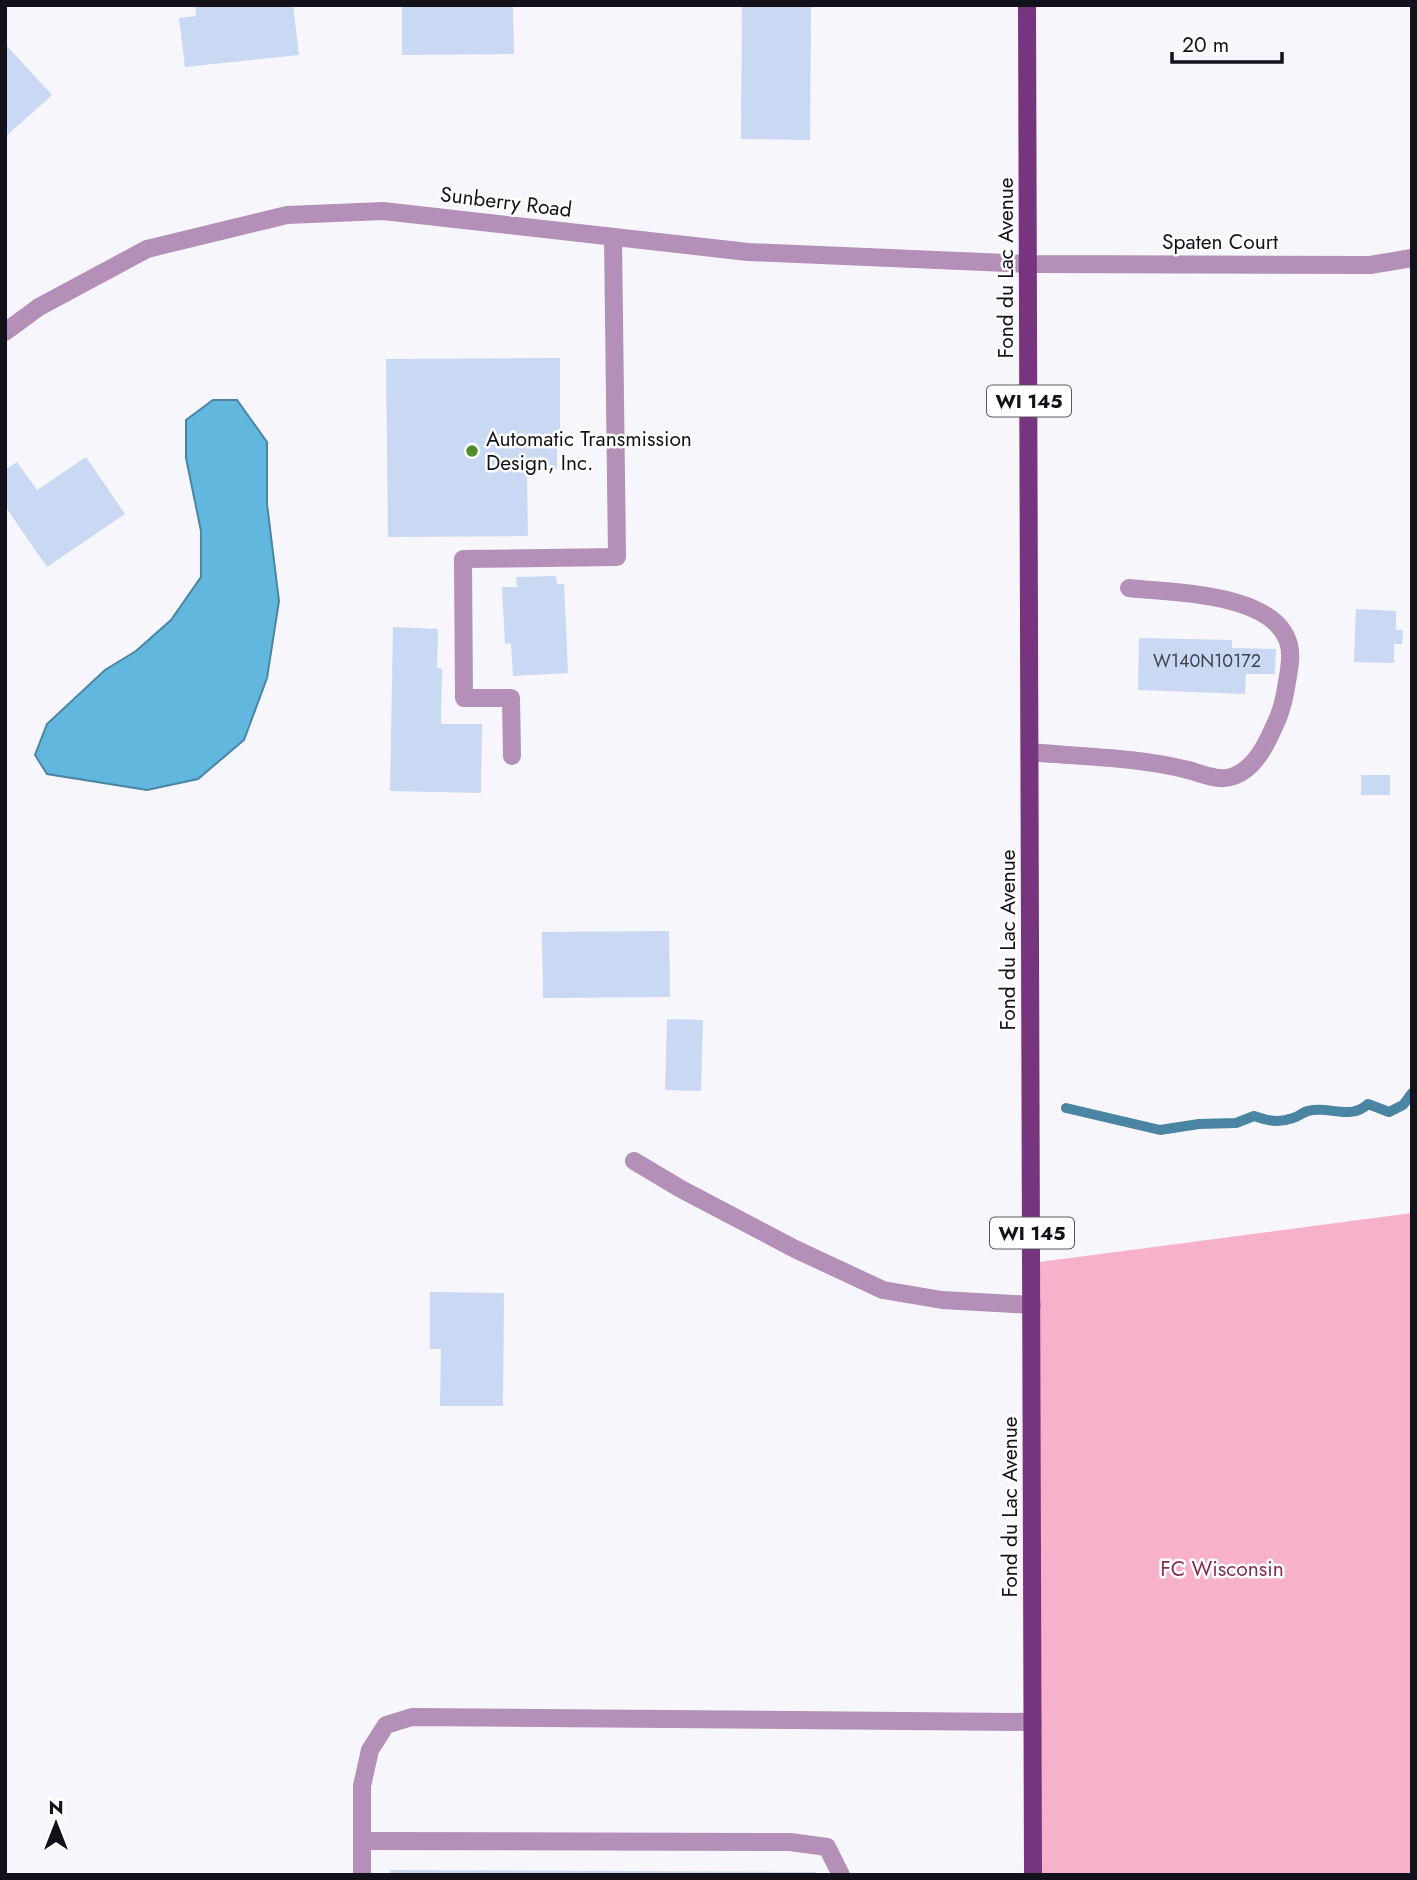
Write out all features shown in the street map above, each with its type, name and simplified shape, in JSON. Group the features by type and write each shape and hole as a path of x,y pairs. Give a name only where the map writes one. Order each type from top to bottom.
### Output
{"main road":[{"name":"Fond du Lac Avenue","path":"1027,5 1033,1875"}],"street":[{"name":"Sunberry Road","path":"5,332 39,307 147,249 287,215 383,211 748,252 1028,264"},
{"path":"512,756 511,698 464,698 463,559 617,557 613,238"},
{"name":"Spaten Court","path":"1028,264 1370,265 1412,258"},
{"path":"1030,752 1161,764 1213,778 1233,777 1244,771 1264,748 1282,708 1290,667 1289,646 1284,632 1268,616 1240,603 1215,597 1129,588"},
{"path":"634,1161 795,1249 883,1290 942,1300 1032,1305"},
{"path":"362,1875 362,1786 370,1750 386,1725 412,1717 1033,1722"},
{"path":"362,1840 790,1842 827,1847 841,1875"}],"green space":[{"name":"FC Wisconsin","path":"1412,1213 1412,1875 1032,1875 1032,1263"}],"water":[{"path":"213,400 237,400 267,442 267,504 279,601 267,678 244,740 198,779 147,790 47,774 35,755 47,724 105,670 136,651 171,620 201,577 201,531 186,458 186,420"}],"building":[{"path":"195,5 293,5 299,55 185,67 179,18 196,16"},
{"path":"402,5 513,5 514,54 402,55"},
{"path":"742,5 811,5 810,140 741,139"},
{"path":"5,44 52,95 5,137"},
{"name":"Automatic Transmission Design, Inc.","path":"560,358 557,469 527,470 528,536 388,537 386,359"},
{"path":"86,457 125,514 47,567 5,506 5,470 17,462 37,490"},
{"path":"556,576 557,584 564,584 568,673 513,676 511,643 505,644 502,587 517,587 516,577"},
{"path":"1356,609 1396,611 1396,630 1403,630 1402,644 1394,644 1394,663 1354,662"},
{"path":"393,627 438,629 437,668 442,669 441,724 482,724 481,793 390,791"},
{"path":"1139,638 1232,640 1232,648 1276,649 1275,674 1246,674 1245,694 1138,690"},
{"path":"1361,775 1390,775 1390,795 1361,795"},
{"path":"669,931 670,997 543,998 542,932"},
{"path":"667,1019 703,1020 701,1091 665,1090"},
{"path":"430,1292 504,1293 503,1406 440,1406 441,1349 430,1349"},
{"path":"390,1870 816,1872 816,1875 390,1875"}],"waterway":[{"path":"1066,1108 1160,1130 1199,1124 1236,1123 1254,1116 1283,1120 1316,1110 1354,1111 1368,1104 1389,1112 1403,1105 1412,1093"}],"place":[{"name":"Automatic Transmission Design, Inc.","path":"472,451"}]}
